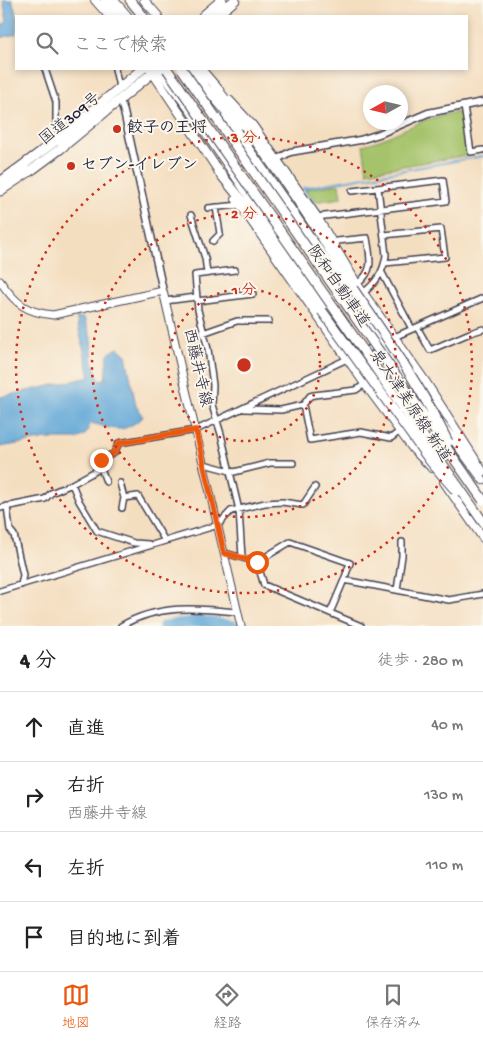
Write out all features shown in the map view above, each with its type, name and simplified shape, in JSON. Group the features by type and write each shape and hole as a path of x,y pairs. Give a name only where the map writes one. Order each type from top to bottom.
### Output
{"highway":[{"path":"113,0 126,15"},
{"path":"130,0 142,15"},
{"path":"204,15 222,0"},
{"path":"217,15 235,0"},
{"name":"国道309号","path":"0,182 61,137 119,86 141,70"},
{"name":"国道309号","path":"0,191 33,169 155,70"},
{"name":"阪和自動車道","path":"168,70 483,523"},
{"name":"阪和自動車道","path":"183,70 483,500"},
{"path":"212,88 239,131 355,287"},
{"path":"212,88 304,210 330,248 437,418 461,468"},
{"path":"219,172 257,219 431,462 483,523"}],"main road":[{"path":"95,0 108,15"},
{"path":"105,0 118,15"},
{"path":"139,0 150,15"},
{"path":"144,0 157,15"},
{"path":"155,70 240,205 347,359 414,450 440,477"},
{"name":"泉大津美原線 新道","path":"155,70 190,110 483,538"},
{"path":"193,70 243,114 317,217 334,244 355,287 363,293 395,337 483,472"},
{"path":"202,70 212,88"},
{"name":"泉大津美原線 新道","path":"239,131 383,342 483,480"},
{"path":"0,281 10,296 22,307 36,313 53,314 163,291"},
{"name":"西藤井寺線","path":"163,291 241,626"}],"street":[{"path":"45,70 56,102 56,123 61,137"},
{"path":"115,70 119,86"},
{"path":"120,100 163,291"},
{"path":"276,160 290,152 380,134 428,113 483,102"},
{"path":"464,106 471,152 483,150"},
{"path":"317,217 446,201 443,180 352,191"},
{"path":"363,293 372,286 382,273 385,263 386,255 378,188"},
{"path":"208,208 240,205"},
{"path":"213,241 220,234 216,207"},
{"path":"191,216 205,258 207,274"},
{"path":"384,234 441,229 445,257 385,263"},
{"path":"334,244 337,241 367,238 369,269 366,278 355,287"},
{"path":"235,270 195,275 197,299 208,349 213,385 212,405 222,434 239,510 242,557"},
{"path":"382,273 430,350 483,329"},
{"path":"166,302 253,294"},
{"path":"106,482 101,468 101,460 114,453 119,443 196,430 383,342 483,298"},
{"path":"203,332 237,321 269,321"},
{"path":"241,409 280,410 303,405 310,396 356,390 365,384"},
{"path":"303,405 310,440 361,432 391,438 400,431"},
{"path":"204,464 230,472 270,463 293,463"},
{"path":"0,508 45,499 51,493 101,468"},
{"path":"120,483 124,498 122,508"},
{"path":"72,484 79,501 97,531 134,543 154,544"},
{"path":"0,591 218,525 231,511 265,503 282,502 303,505 316,486"},
{"path":"124,498 138,496 165,541"},
{"path":"7,506 10,530 14,535 23,575 21,585"},
{"path":"224,553 257,562 290,542 350,563 330,613"},
{"path":"397,590 402,542"},
{"path":"257,562 264,584 360,626"},
{"path":"344,580 449,600 483,594"},
{"path":"122,626 149,613 171,609 238,614"}],"green space":[{"path":"459,112 462,114 469,155 367,172 363,145 403,130 408,130 408,128 414,125"},
{"path":"339,184 341,198 313,202 305,189"}],"water":[{"path":"3,0 12,0 17,15 15,15 15,34 0,38 0,25 7,21"},
{"path":"76,317 84,318 91,338 93,362 99,380 105,379 108,354 118,348 126,355 136,406 143,417 129,426 118,429 91,423 86,434 77,439 46,439 0,447 0,397 90,377"}],"waterway":[{"path":"320,212 303,188 483,156"},
{"path":"164,626 200,621 234,626"}],"place":[{"name":"餃子の王将","path":"117,129"},
{"name":"セブン-イレブン","path":"71,166"}],"route":[{"path":"101,460 114,453 119,443 196,430 224,553 257,562"}]}
